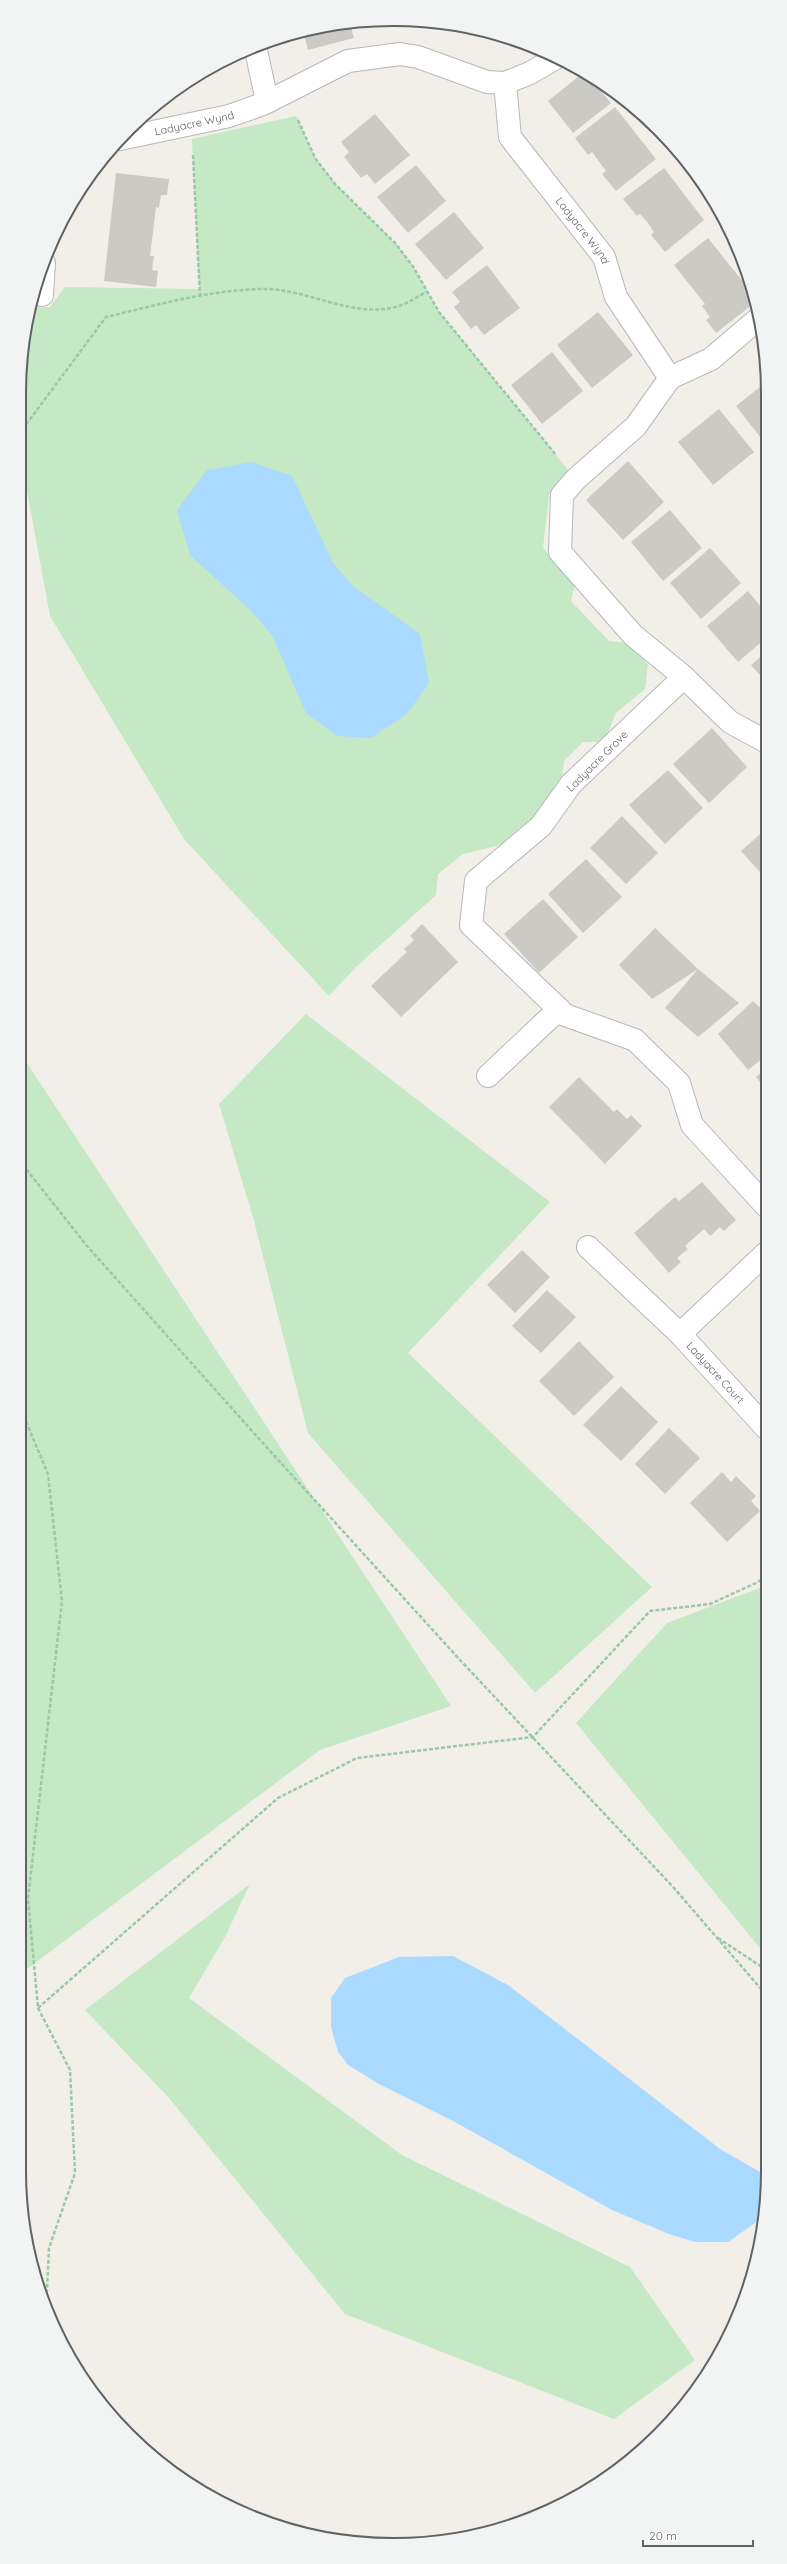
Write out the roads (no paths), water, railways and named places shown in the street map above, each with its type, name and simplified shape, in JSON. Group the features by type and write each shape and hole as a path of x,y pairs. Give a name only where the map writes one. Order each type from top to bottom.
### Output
{"street":[{"path":"256,53 267,101"},
{"name":"Ladyacre Wynd","path":"130,138 229,116 267,101 286,90 348,61 400,54 418,57 487,82 505,83 530,73 550,61"},
{"name":"Ladyacre Wynd","path":"505,83 510,137 604,257 616,296 670,378"},
{"path":"42,295 43,286"},
{"path":"754,322 711,359 670,378 636,426 576,479 562,495 560,552 633,635 684,676 730,722 761,738"},
{"name":"Ladyacre Grove","path":"684,676 571,784 541,826 476,881 471,925 565,1015 635,1040 679,1082 692,1125 761,1201"},
{"path":"488,1076 558,1009"},
{"name":"Ladyacre Court","path":"588,1247 680,1334 761,1422"},
{"name":"Ladyacre Court","path":"680,1334 761,1258"}],"water":[{"path":"252,462 292,476 333,563 353,586 420,634 429,683 407,714 371,738 337,736 306,713 272,635 251,611 190,555 177,510 207,470"},
{"path":"453,1956 508,1985 720,2149 760,2172 758,2217 755,2223 728,2242 695,2242 669,2234 612,2210 455,2122 379,2084 348,2065 338,2052 331,2027 331,1998 345,1978 399,1957"}]}
